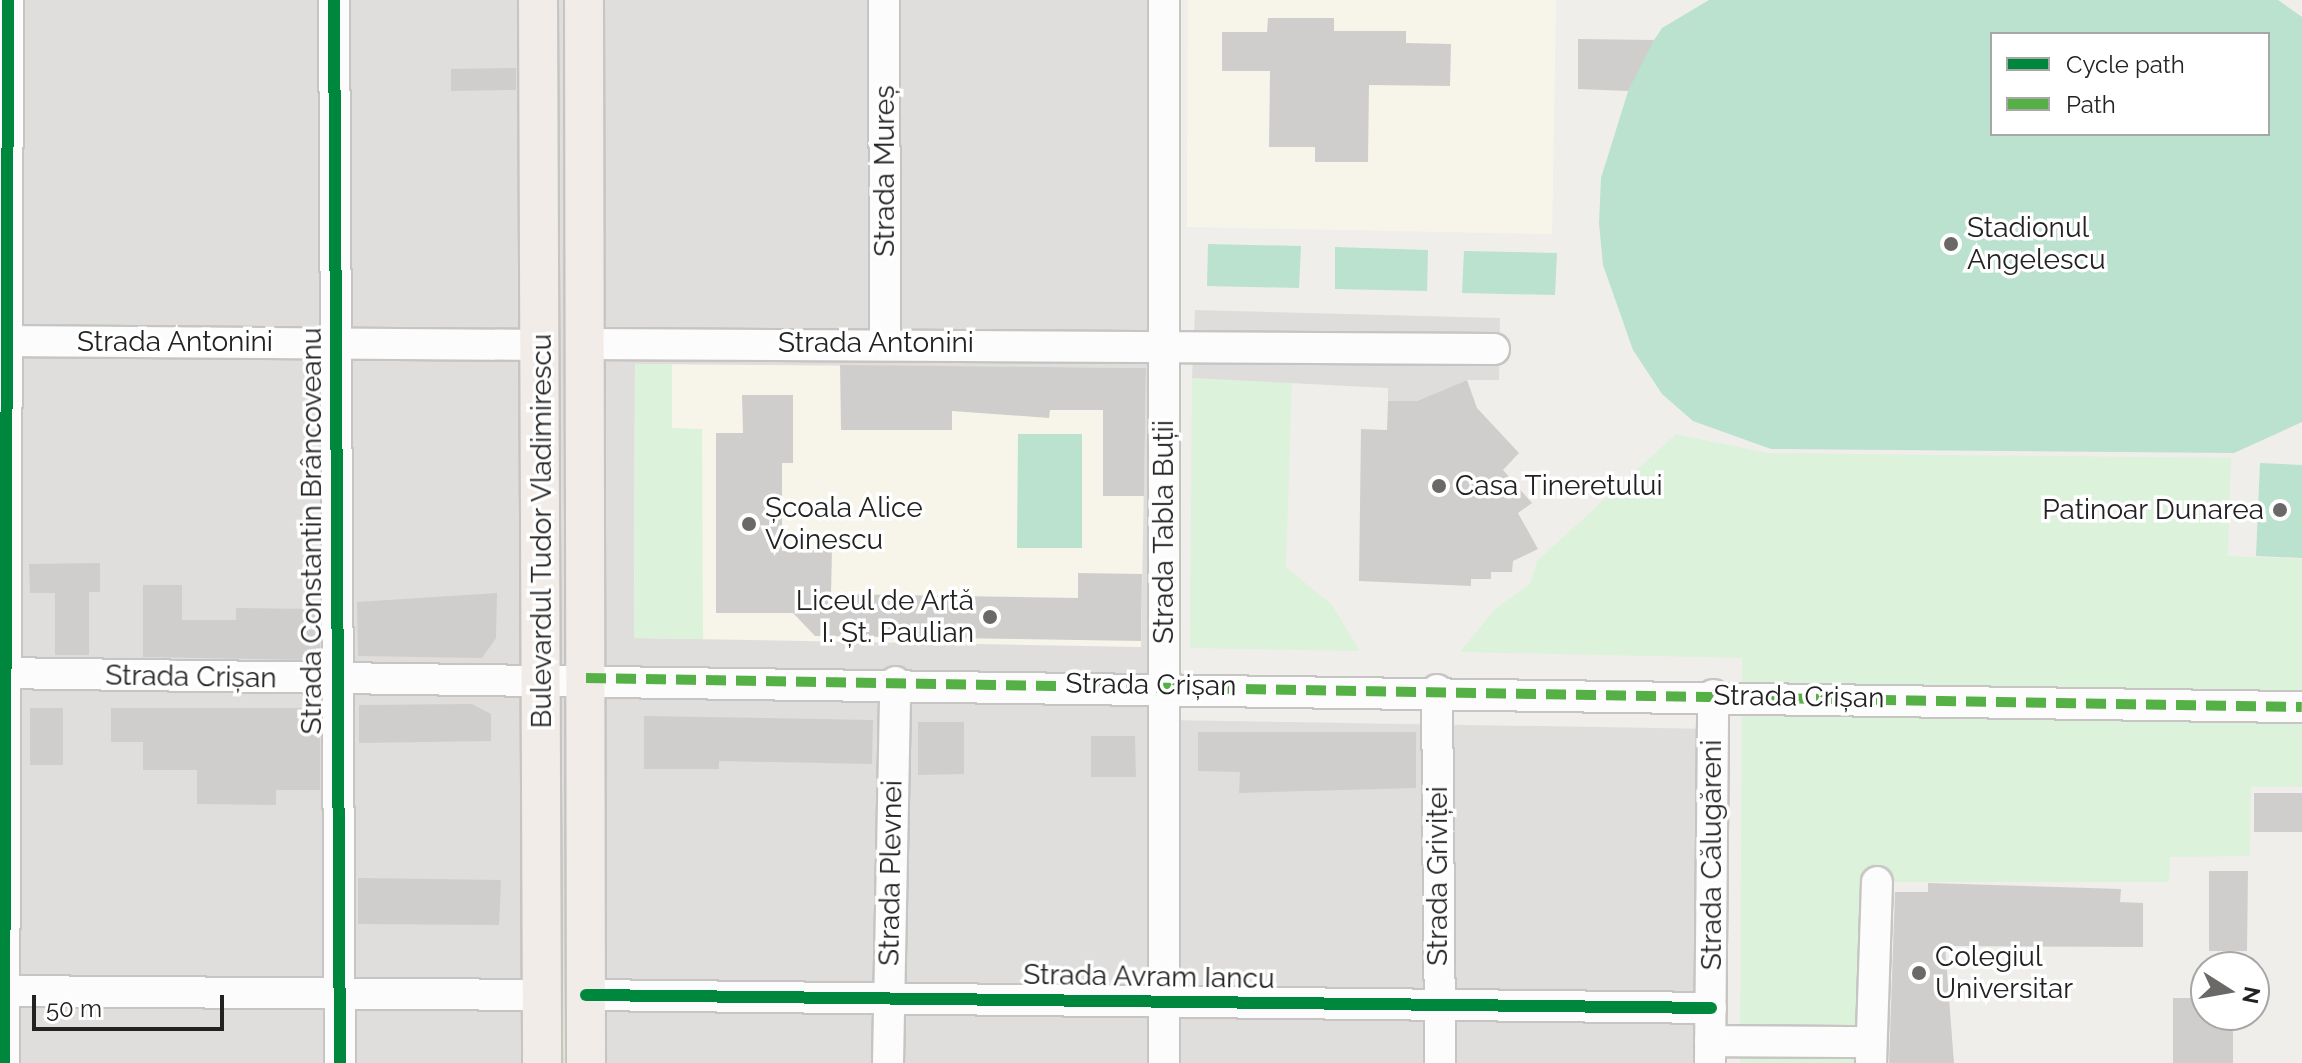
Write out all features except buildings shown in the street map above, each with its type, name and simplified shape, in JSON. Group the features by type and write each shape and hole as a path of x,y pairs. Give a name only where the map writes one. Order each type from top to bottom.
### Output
{"main road":[{"name":"Bulevardul Tudor Vladimirescu","path":"538,0 543,345 542,1063"},
{"name":"Bulevardul Tudor Vladimirescu","path":"584,0 586,1063"}],"street":[{"path":"4,1063 0,673 8,0"},
{"name":"Strada Constantin Brâncoveanu","path":"334,0 334,680 340,1063"},
{"name":"Strada Mureș","path":"884,0 885,343"},
{"name":"Strada Tabla Buții","path":"1164,0 1164,1063"},
{"name":"Strada Antonini","path":"4,341 543,345"},
{"name":"Strada Antonini","path":"587,344 1164,343 1494,349"},
{"name":"Strada Crișan","path":"0,673 334,680 586,678 1164,685 2302,707"},
{"name":"Strada Plevnei","path":"888,1063 895,682"},
{"name":"Strada Griviței","path":"1437,690 1440,1063"},
{"name":"Strada Călugăreni","path":"1710,1052 1713,695"},
{"path":"1710,1052 1871,1052 1877,882"},
{"path":"1,991 543,995"},
{"name":"Strada Avram Iancu","path":"586,995 1711,1008"}],"shaded area":[{"path":"0,0 1168,0 1165,720 1717,729 1716,1063 0,1063"},
{"path":"1188,0 1556,0 1552,234 1187,227"},
{"path":"1195,310 1500,318 1499,380 1467,380 1417,401 1388,401 1388,388 1192,378"},
{"path":"635,364 1146,368 1141,647 634,638"}],"green space":[{"name":"Stadionul Angelescu","path":"1709,0 2278,0 2302,17 2302,422 2234,453 1771,449 1693,421 1662,394 1633,350 1603,265 1599,223 1601,178 1635,69 1662,28"},
{"path":"1208,244 1301,246 1299,288 1207,286"},
{"path":"1335,247 1428,250 1427,291 1335,289"},
{"path":"1464,251 1557,253 1555,295 1462,293"},
{"path":"635,364 672,364 672,428 702,429 703,639 634,638"},
{"path":"1192,378 1292,382 1286,567 1332,605 1360,651 1190,648"},
{"path":"1018,434 1082,434 1082,548 1017,548"},
{"path":"1676,434 1767,453 2231,458 2228,556 2302,559 2302,787 2251,787 2250,856 2170,857 2169,882 1862,882 1862,1063 1740,1063 1742,658 1460,652 1495,609 1530,584 1537,561"},
{"name":"Patinoar Dunarea","path":"2260,463 2302,465 2302,558 2256,556"},
{"path":"564,786 575,786 574,1063 563,1063"}],"marked path":[{"path":"586,678 2302,707"}],"cycle path":[{"path":"4,1063 8,0"},
{"path":"334,0 340,1063"},
{"path":"586,995 1711,1008"}],"place":[{"name":"Stadionul Angelescu","path":"1951,244"},
{"name":"Casa Tineretului","path":"1439,486"},
{"name":"Patinoar Dunarea","path":"2280,510"},
{"name":"Școala Alice Voinescu","path":"749,524"},
{"name":"Liceul de Artă I. Șt. Paulian","path":"990,617"},
{"name":"Colegiul Universitar","path":"1919,973"}]}
